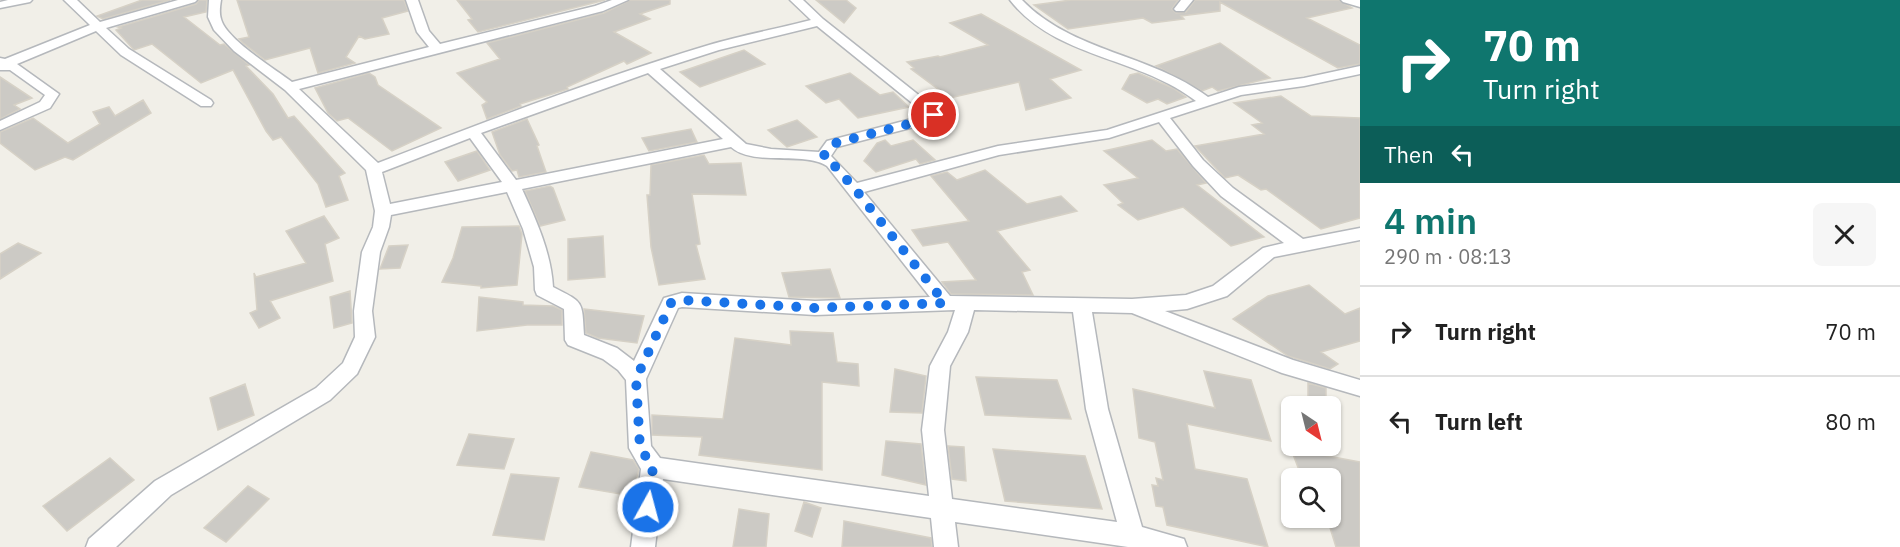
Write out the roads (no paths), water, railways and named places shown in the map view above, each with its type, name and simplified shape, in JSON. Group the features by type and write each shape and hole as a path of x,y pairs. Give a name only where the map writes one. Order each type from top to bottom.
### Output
{"street":[{"path":"0,2 26,0"},
{"path":"70,0 125,52 206,103"},
{"path":"2,64 96,27 191,0"},
{"path":"98,547 163,488 323,394 350,368 365,338 363,311 371,252 381,227 383,211 374,170 370,163 290,87 238,48 218,27 214,17 215,0"},
{"path":"412,0 423,32 437,49"},
{"path":"290,87 599,9 622,0"},
{"path":"796,0 819,22 934,115 932,118 832,144 823,157"},
{"path":"1016,0 1032,18 1079,42 1170,78 1199,94 1206,102"},
{"path":"1347,0 1360,4"},
{"path":"374,170 650,68 715,47 819,22"},
{"path":"0,126 45,105 52,94 15,68 2,64"},
{"path":"650,68 707,115 741,148 757,152 823,157 832,163 956,304 958,332 940,366 933,430 946,547"},
{"path":"855,189 998,152 1109,134 1239,91 1304,82 1360,70"},
{"path":"1161,116 1198,163 1227,192 1300,246"},
{"path":"473,132 512,185 531,230 543,267 544,290 573,306 575,340 617,356 636,379 640,448 653,467 643,547"},
{"path":"383,211 733,142"},
{"path":"636,379 671,303 682,300 815,308 956,304 1132,306 1188,302 1220,291 1269,252 1360,234"},
{"path":"1081,305 1097,409 1133,536"},
{"path":"1132,306 1289,367 1360,388"},
{"path":"653,467 1133,536 1175,547"}]}
